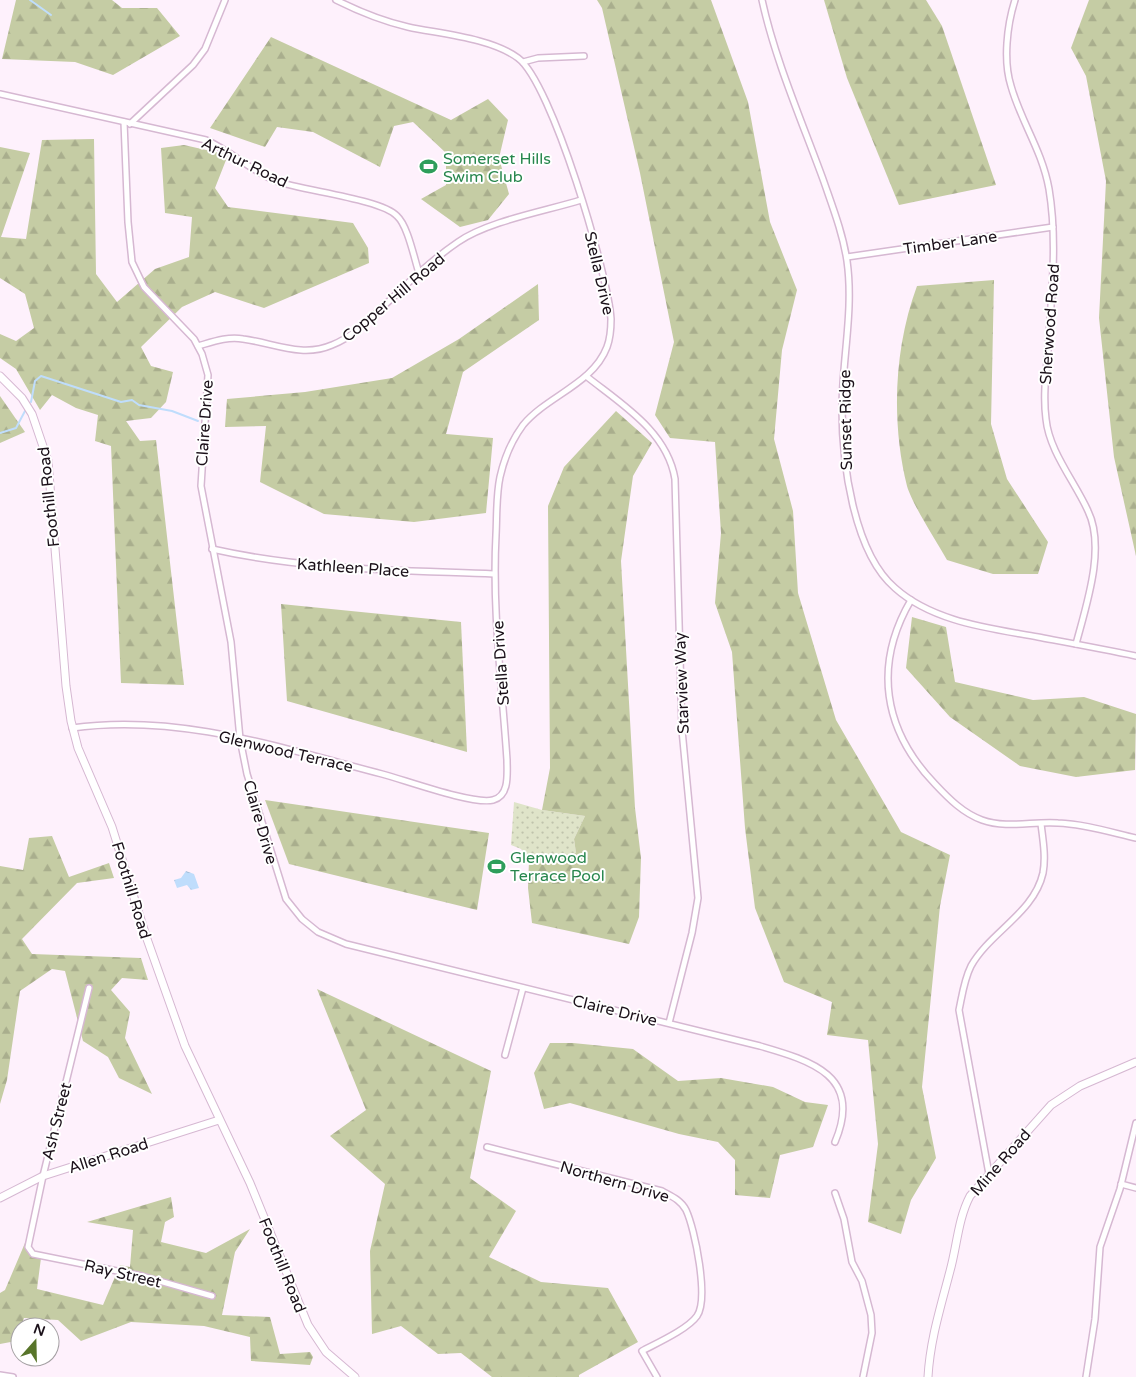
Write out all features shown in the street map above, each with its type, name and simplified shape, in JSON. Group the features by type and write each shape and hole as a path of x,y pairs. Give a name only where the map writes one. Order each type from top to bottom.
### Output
{"street":[{"path":"127,123 194,65 205,49 224,0"},
{"path":"336,0 368,16 490,45 510,53 523,62 538,58 584,56"},
{"name":"Sunset Ridge","path":"762,0 773,38 839,227 847,257 850,292 842,386 842,423 847,480 863,537 874,563 893,587 940,615 993,628 1136,656"},
{"name":"Sherwood Road","path":"1015,0 1008,43 1010,84 1046,172 1053,227 1054,256 1045,394 1046,420 1053,444 1089,512 1096,540 1086,606 1076,644"},
{"name":"Stella Drive","path":"497,798 503,791 507,779 494,574 498,486 513,442 524,425 537,412 586,376 596,366 606,348 611,321 607,291 560,131 523,62"},
{"name":"Arthur Road","path":"0,94 206,140 221,147 276,181 310,191 374,204 389,210 402,222 419,273"},
{"name":"Claire Drive","path":"127,123 128,222 132,262 148,293 190,334 198,346 208,375 201,486 231,642 240,739 247,774 282,892 302,919 332,939 346,944 786,1053 805,1062 836,1082 843,1098 843,1119 834,1142"},
{"name":"Copper Hill Road","path":"198,346 241,338 300,351 321,350 352,335 419,273 460,241 476,232 581,200"},
{"name":"Timber Lane","path":"847,257 1053,227"},
{"name":"Foothill Road","path":"0,376 22,398 32,414 48,460 62,640 72,728 85,769 112,827 147,939 182,1037 219,1120 250,1183 308,1325 326,1352 355,1377"},
{"name":"Starview Way","path":"586,376 628,409 659,438 673,465 676,479 682,730 698,898 692,933 669,1023"},
{"name":"Kathleen Place","path":"212,548 256,559 334,568 494,574"},
{"path":"912,600 897,627 888,669 889,703 902,737 926,774 951,801 982,820 1001,825 1074,824 1136,838"},
{"name":"Glenwood Terrace","path":"72,728 92,725 150,724 240,739 474,800 492,800 497,798"},
{"path":"989,1174 959,1010 964,986 972,966 1036,890 1043,874 1044,860 1041,824"},
{"name":"Ash Street","path":"33,1254 28,1247 29,1240 89,988"},
{"path":"505,1055 523,988"},
{"name":"Mine Road","path":"928,1377 933,1332 951,1270 963,1209 970,1196 1051,1106 1080,1086 1136,1062"},
{"name":"Allen Road","path":"0,1198 43,1176 219,1120"},
{"path":"1086,1377 1095,1319 1100,1247 1121,1184 1136,1123"},
{"name":"Northern Drive","path":"487,1146 662,1191 674,1197 682,1204 692,1228 703,1297 702,1304 697,1317 690,1323 642,1351 657,1377"},
{"path":"1121,1184 1136,1188"},
{"path":"835,1193 844,1219 852,1262 862,1281 871,1315 872,1333 863,1377"},
{"name":"Ray Street","path":"33,1254 142,1276 212,1296"},
{"path":"0,1375 13,1377"}],"green space":[{"path":"16,0 112,0 122,8 157,8 180,36 113,75 75,62 2,59"},
{"path":"597,0 711,0 748,102 770,222 797,290 782,350 774,439 793,511 798,593 836,720 901,832 950,855 940,906 922,1087 936,1158 911,1200 901,1234 868,1222 878,1144 868,1040 827,1035 832,1002 784,982 755,908 745,828 732,652 715,603 721,533 715,442 670,438 655,415 674,342 640,173 602,8"},
{"path":"824,0 926,0 942,26 996,185 899,205 847,78"},
{"path":"1089,0 1136,0 1136,556 1114,457 1099,318 1106,181 1086,76 1071,48"},
{"path":"271,37 451,120 488,99 508,120 499,158 509,194 488,220 460,227 421,199 446,185 446,153 413,122 394,126 380,167 313,132 277,127 265,147 210,128"},
{"path":"94,139 96,274 117,302 155,269 189,257 192,217 165,213 161,148 184,145 228,155 215,188 228,207 353,223 368,248 369,263 264,308 215,292 182,307 141,347 151,366 173,372 166,402 151,418 126,421 140,441 156,440 184,685 121,683 111,446 95,441 98,415 76,408 52,395 40,410 16,369 0,358 0,334 16,341 34,328 25,294 0,278 0,147 30,153 1,237 26,239 42,140"},
{"path":"994,280 991,424 1007,479 1048,542 1038,574 993,574 947,560 910,494 902,462 897,411 897,385 903,334 917,286"},
{"path":"538,284 539,320 463,372 446,434 493,438 486,513 414,522 324,514 260,482 266,426 225,427 227,399 305,392 392,378 459,339"},
{"path":"0,396 25,432 0,443"},
{"path":"616,411 652,443 633,476 621,561 635,808 641,858 639,917 629,944 532,923 528,888 529,860 576,853 574,839 585,816 542,810 550,768 548,506 564,467"},
{"path":"281,604 461,622 467,752 287,701"},
{"path":"912,617 946,627 955,682 1033,700 1084,697 1136,714 1135,770 1076,777 1020,766 950,717 906,668"},
{"path":"265,800 489,833 477,910 289,864"},
{"path":"514,802 542,810 585,816 574,839 576,853 529,860 521,849 511,845"},
{"path":"52,836 69,877 109,863 114,878 77,883 22,939 32,954 141,958 148,980 122,978 111,990 130,1012 125,1038 152,1094 119,1078 108,1057 83,1041 65,971 52,969 20,991 7,1080 0,1104 0,866 23,870 29,838"},
{"path":"317,989 491,1071 470,1178 516,1211 489,1257 541,1282 608,1288 638,1342 579,1375 579,1377 492,1377 461,1353 438,1354 401,1326 372,1334 370,1251 385,1184 330,1136 366,1110"},
{"path":"550,1043 573,1043 633,1049 678,1081 721,1078 773,1087 805,1102 828,1105 813,1147 780,1155 770,1198 735,1195 735,1160 718,1142 679,1134 570,1103 544,1109 534,1073"},
{"path":"171,1197 174,1217 165,1222 161,1242 206,1253 250,1229 235,1252 222,1315 270,1317 280,1354 310,1352 313,1357 310,1365 251,1361 250,1337 204,1326 131,1322 81,1341 60,1322 60,1317 10,1317 10,1342 0,1344 0,1293 5,1290 25,1243 41,1258 37,1289 103,1305 120,1265 130,1267 133,1230 87,1222"}],"water":[{"path":"186,871 194,874 199,888 191,890 187,885 177,888 174,880 181,878"}],"waterway":[{"path":"30,0 51,15"},
{"path":"31,402 35,381 41,376 121,402 132,400 139,405 172,411 198,421"},
{"path":"0,433 16,428 25,411"}],"place":[{"name":"Somerset Hills Swim Club","path":"429,167"},
{"name":"Glenwood Terrace Pool","path":"496,866"}]}
